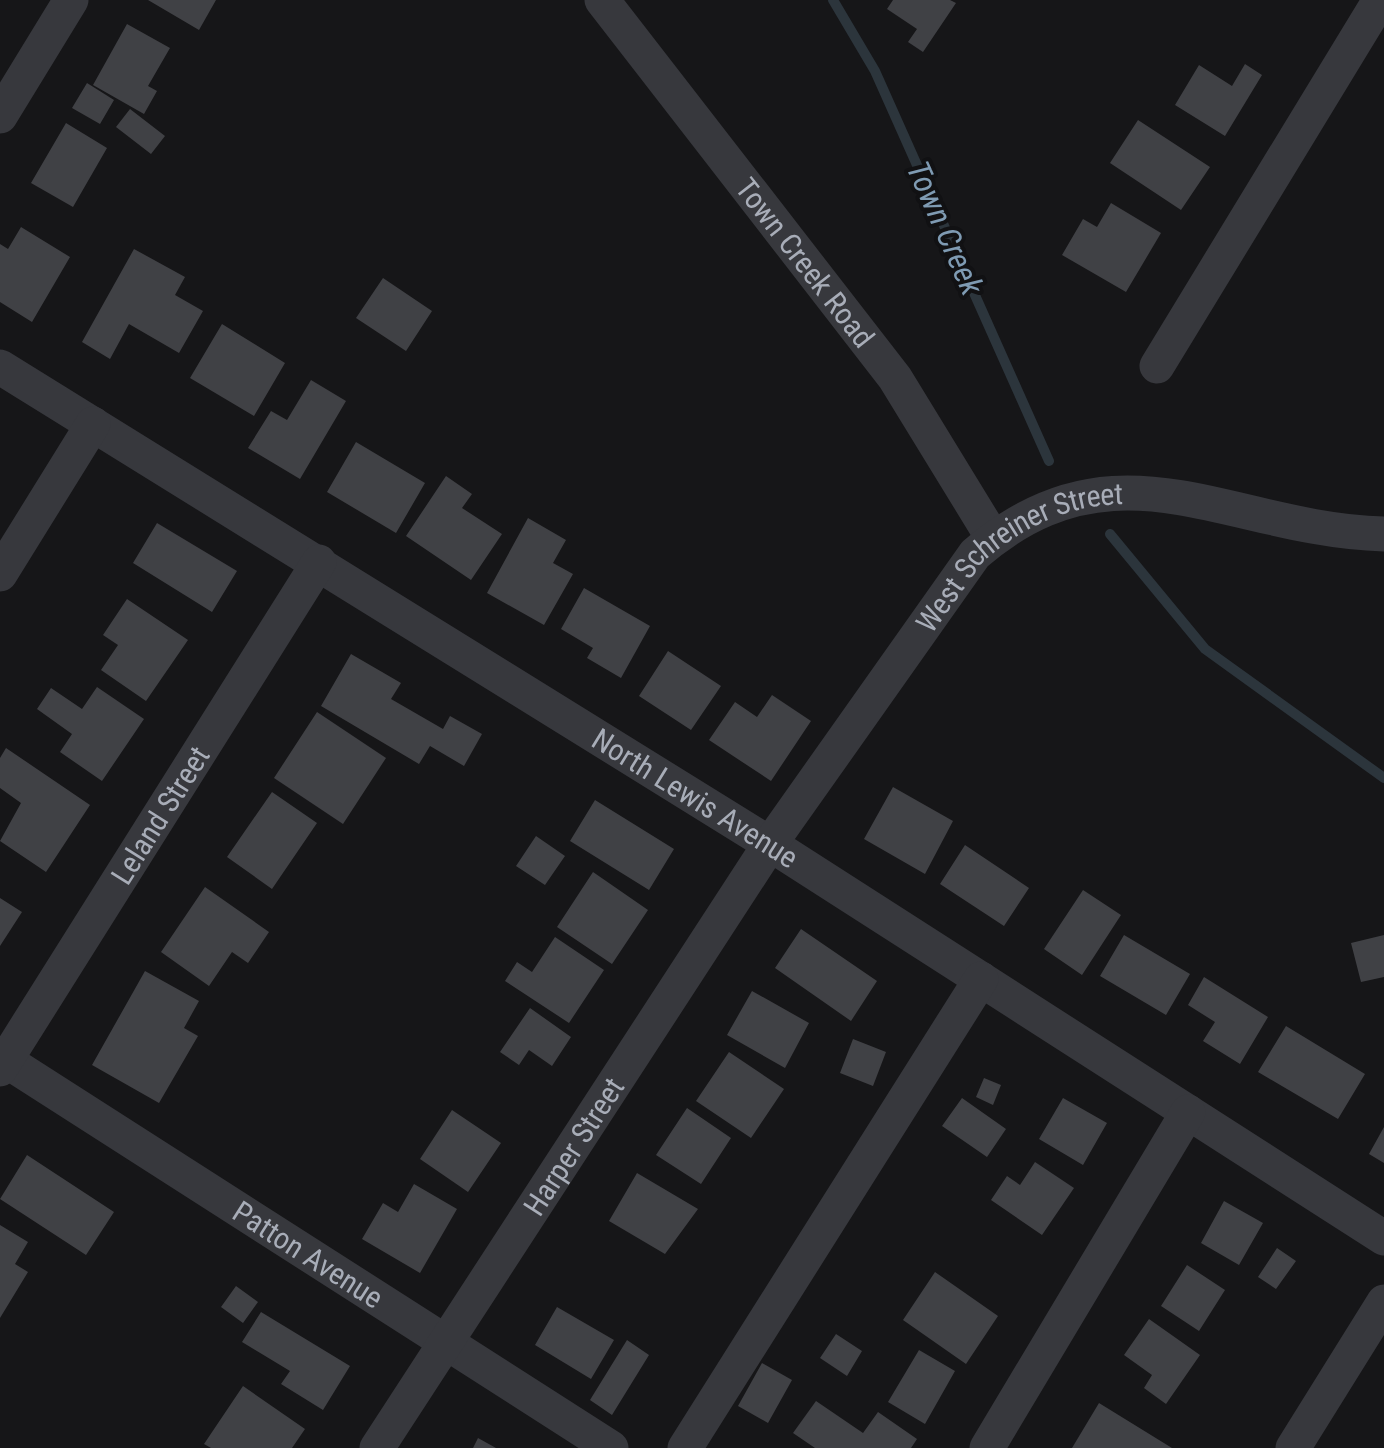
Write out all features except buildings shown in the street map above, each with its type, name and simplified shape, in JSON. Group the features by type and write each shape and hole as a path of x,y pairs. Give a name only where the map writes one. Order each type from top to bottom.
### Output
{"street":[{"path":"0,116 70,0"},
{"name":"Town Creek Road","path":"602,0 894,378 994,538"},
{"path":"1156,366 1380,0"},
{"name":"North Lewis Avenue","path":"0,367 770,844 1384,1238"},
{"path":"0,574 93,424"},
{"name":"West Schreiner Street","path":"770,844 937,605 976,554 1010,525 1060,502 1116,492 1155,491 1332,533 1384,534"},
{"name":"Leland Street","path":"3,1065 319,562"},
{"name":"Harper Street","path":"377,1448 770,844"},
{"path":"686,1448 981,979"},
{"name":"Patton Avenue","path":"3,1065 445,1340 610,1448"},
{"path":"987,1448 1188,1112"},
{"path":"1293,1448 1384,1302"}],"waterway":[{"name":"Town Creek","path":"833,0 875,71 1049,461"},
{"name":"Town Creek","path":"1110,534 1205,649 1384,778"}]}
